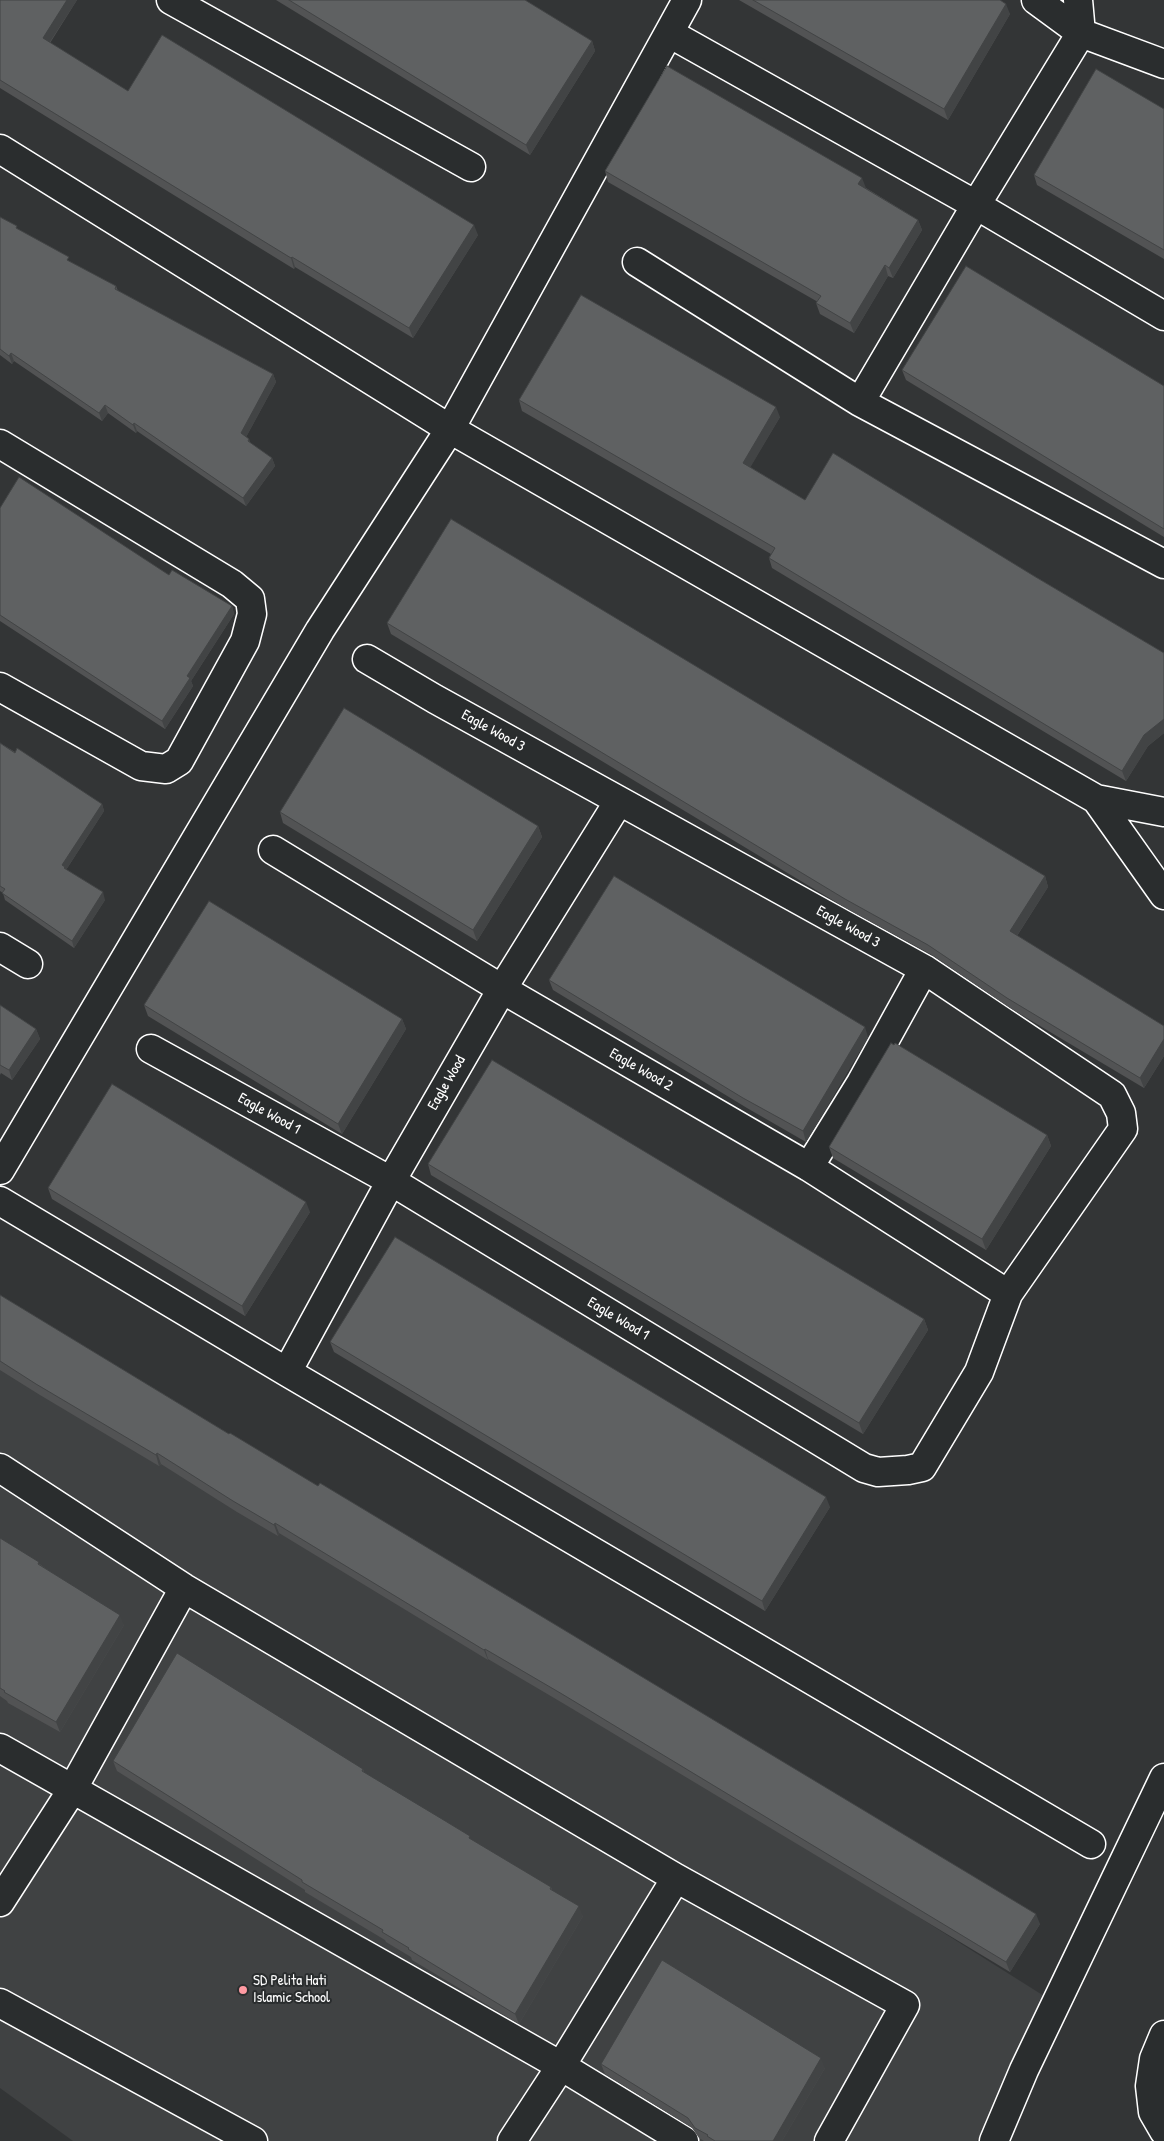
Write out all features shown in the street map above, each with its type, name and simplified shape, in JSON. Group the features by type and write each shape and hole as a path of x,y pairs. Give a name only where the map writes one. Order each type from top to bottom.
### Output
{"street":[{"path":"171,0 471,167"},
{"path":"0,1170 320,630 450,429 687,0"},
{"path":"1036,0 1081,33 1164,64"},
{"path":"860,402 976,205 1081,33 1078,0"},
{"path":"669,33 976,205 1164,316"},
{"path":"0,149 450,429 1096,799 1164,812"},
{"path":"637,262 860,402 1164,564"},
{"path":"0,444 232,584 250,599 252,614 245,641 180,761 166,768 141,766 0,687"},
{"name":"Eagle Wood 3","path":"368,659 443,704 924,969 1112,1095 1121,1113 1123,1130 1008,1294"},
{"path":"1096,799 1164,895"},
{"name":"Eagle Wood","path":"287,1372 391,1181 502,989 619,802"},
{"name":"Eagle Wood 2","path":"272,850 502,989 809,1167 1008,1294"},
{"path":"0,947 28,964"},
{"path":"809,1167 861,1083 924,969"},
{"name":"Eagle Wood 1","path":"151,1049 391,1181 864,1468 878,1472 908,1470 922,1466 979,1372 1008,1294"},
{"path":"0,1201 287,1372 1091,1844"},
{"path":"0,1468 184,1588 676,1878 905,2005 829,2141"},
{"path":"0,1902 72,1790 184,1588"},
{"path":"0,1748 561,2066 684,2141"},
{"path":"994,2141 1024,2070 1164,1778"},
{"path":"512,2141 561,2066 676,1878"},
{"path":"0,2003 253,2141"},
{"path":"1164,2035 1154,2059 1150,2086 1153,2112 1164,2131"}],"shaded area":[{"path":"0,1338 1044,1996 977,2141 73,2141 0,2088"}],"building":[{"path":"0,0 67,0 43,38 128,91 162,35 474,225 409,328 0,80"},
{"path":"289,0 525,0 592,41 526,145"},
{"path":"753,0 1000,0 1006,4 944,109"},
{"path":"667,66 862,178 858,184 918,220 889,268 885,265 850,323 816,303 821,296 605,171"},
{"path":"1096,69 1164,109 1164,250 1034,175"},
{"path":"0,217 69,257 67,260 116,286 115,289 273,374 241,433 249,439 248,441 272,458 243,498 105,405 99,413 11,353 9,356 0,349"},
{"path":"966,266 1164,386 1164,529 902,370"},
{"path":"581,295 776,407 743,463 805,500 833,453 1164,653 1164,719 1144,735 1122,771 769,558 775,548 519,400"},
{"path":"19,477 169,575 172,570 232,606 187,676 190,678 162,721 0,615 0,508"},
{"path":"451,519 1045,876 1010,931 1164,1026 1164,1039 1140,1078 1007,998 928,945 845,899 387,623"},
{"path":"344,708 538,826 473,930 280,812"},
{"path":"0,743 15,753 17,748 102,804 62,865 103,892 72,941 2,893 5,889 0,886"},
{"path":"614,876 865,1027 803,1131 743,1098 549,980"},
{"path":"209,901 402,1019 338,1124 144,1005"},
{"path":"0,1005 36,1029 9,1070 0,1065"},
{"path":"891,1043 894,1045 895,1043 1047,1135 982,1239 829,1147"},
{"path":"492,1060 924,1319 859,1423 428,1164"},
{"path":"112,1084 306,1202 242,1306 48,1188"},
{"path":"395,1237 826,1497 762,1601 330,1342"},
{"path":"0,1295 229,1434 318,1486 320,1483 1036,1914 1006,1962 562,1694 484,1650 275,1523 274,1525 233,1501 157,1453 156,1455 0,1361"},
{"path":"0,1538 120,1615 56,1722 0,1688"},
{"path":"177,1653 579,1906 515,2014 408,1949 382,1932 383,1930 302,1882 302,1880 113,1761"},
{"path":"662,1960 821,2058 773,2141 715,2141 695,2128 688,2118 601,2064"}],"place":[{"name":"SD Pelita Hati Islamic School","path":"243,1990"}]}
